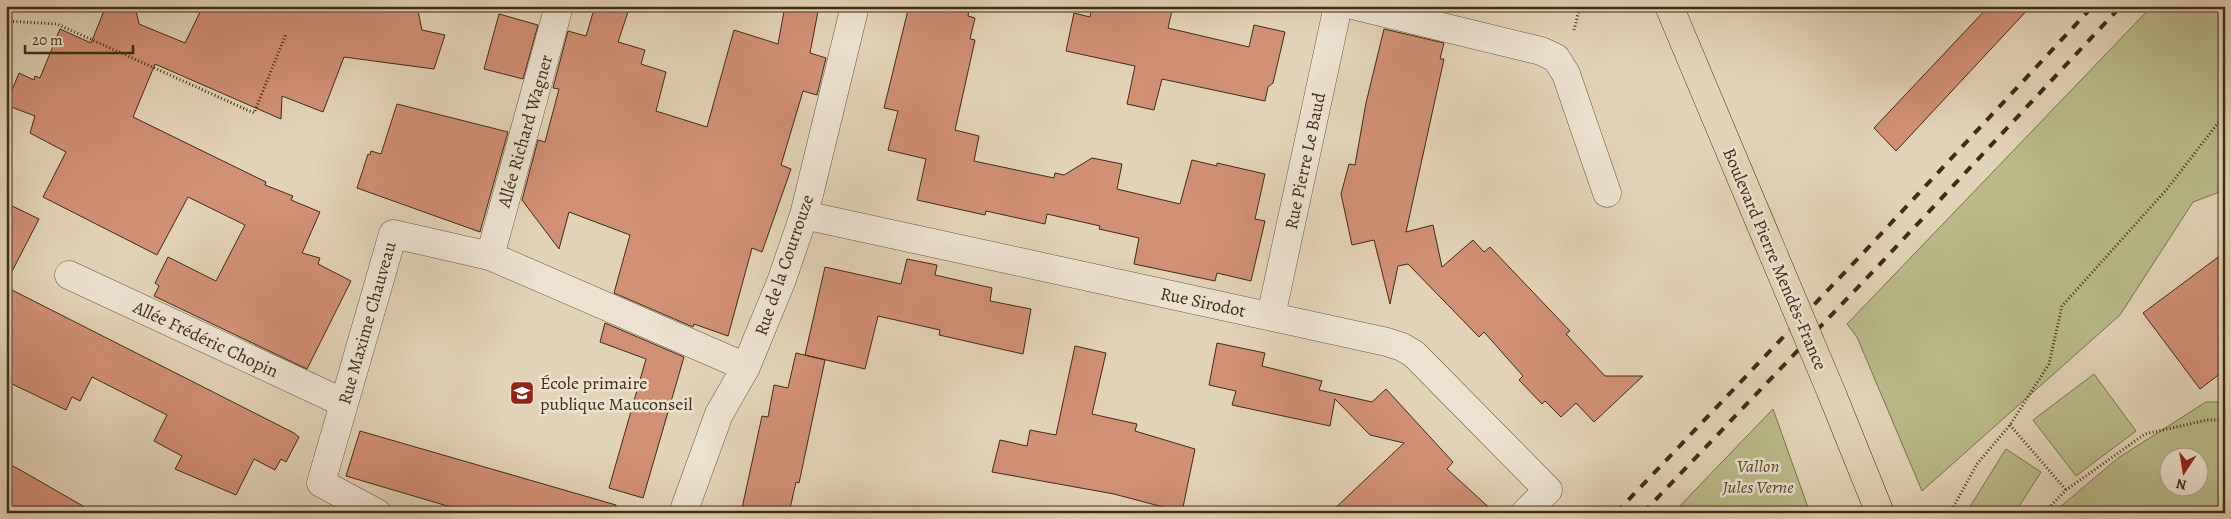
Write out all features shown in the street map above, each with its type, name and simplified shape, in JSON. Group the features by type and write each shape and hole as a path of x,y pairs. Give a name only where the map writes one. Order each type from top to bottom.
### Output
{"main road":[{"name":"Boulevard Pierre Mendès-France","path":"1669,6 1880,513"}],"street":[{"name":"Allée Richard Wagner","path":"490,256 559,6"},
{"name":"Rue de la Courrouze","path":"683,513 719,414 746,367 781,282 804,215 855,6"},
{"name":"Rue Pierre Le Baud","path":"1271,316 1338,6"},
{"path":"1356,6 1541,51 1556,58 1566,74 1607,193"},
{"name":"Rue Sirodot","path":"804,215 1271,316 1402,347 1414,354 1548,490 1525,513"},
{"name":"Rue Maxime Chauveau","path":"377,513 321,483 393,234 490,256 746,367"},
{"name":"Allée Frédéric Chopin","path":"69,276 344,403"}],"path":[{"path":"6,21 57,24 254,112 286,34"},
{"path":"1950,513 1977,464 2010,425 2049,364 2062,306 2167,189 2225,114"},
{"path":"2044,513 2066,490 2145,434 2207,420 2225,420"},
{"path":"2010,425 2066,490"}],"green space":[{"path":"2152,6 2225,6 2225,190 2193,202 2120,315 1922,491 1857,337 1847,324"},
{"path":"2094,374 2136,431 2076,476 2033,420"},
{"path":"2206,402 2225,402 2223,513 2053,513 2118,458"},
{"name":"Vallon Jules Verne","path":"1773,409 1810,513 1673,513"},
{"path":"2006,449 2041,472 2015,513 1966,513"}],"building":[{"path":"106,6 135,6 139,24 185,43 203,6 417,6 422,30 445,35 434,69 344,57 323,112 282,96 281,119 155,64 133,117 266,182 265,185 293,196 291,200 320,212 302,253 320,258 318,264 351,281 307,369 154,296 159,286 155,283 168,257 216,281 245,225 188,197 157,255 43,197 66,152 30,133 35,116 6,105 19,73 34,80 35,76 40,78 60,29 91,43"},
{"path":"595,6 630,6 618,42 645,50 641,64 666,72 656,111 707,127 734,30 778,44 785,6 819,6 810,53 826,58 817,95 803,91 781,165 791,169 762,252 752,248 728,336 694,324 693,327 614,293 630,235 569,212 559,249 522,200 538,140 545,142 559,89 553,88 568,31 586,36"},
{"path":"909,6 970,6 968,16 975,18 970,39 975,40 955,130 979,136 974,161 1054,178 1055,173 1064,175 1092,158 1122,164 1117,189 1180,204 1192,160 1217,166 1217,163 1265,174 1255,219 1265,221 1251,281 1217,273 1215,281 1134,264 1139,238 1099,229 1100,226 1047,214 1045,224 986,211 985,215 917,200 926,159 888,150 898,111 884,108"},
{"path":"1092,6 1173,6 1168,28 1249,47 1254,25 1285,32 1273,83 1268,87 1265,101 1162,79 1154,110 1127,104 1135,66 1066,51 1074,13 1090,17"},
{"path":"1989,6 2031,6 1896,151 1874,128"},
{"path":"499,14 538,25 523,79 484,69"},
{"path":"1384,29 1444,43 1440,59 1444,59 1406,232 1433,225 1442,267 1473,240 1484,252 1490,247 1570,331 1566,334 1605,376 1643,376 1594,422 1576,403 1561,417 1545,401 1542,404 1519,380 1523,376 1484,332 1479,337 1408,264 1398,266 1390,304 1374,240 1352,245 1341,194 1349,164 1355,165 1366,103"},
{"path":"397,104 508,132 480,232 357,188 368,154 370,155 371,151 381,154"},
{"path":"6,203 39,219 6,283"},
{"path":"2225,252 2225,370 2200,389 2143,313"},
{"path":"907,259 937,265 935,275 992,288 990,301 1031,309 1023,354 939,335 940,330 878,316 865,369 805,355 825,267 901,284"},
{"path":"6,287 294,433 299,437 286,462 281,459 275,470 254,459 236,495 175,469 182,456 154,441 167,415 92,377 80,401 72,397 66,410 6,381"},
{"path":"605,323 684,357 643,498 609,488 646,359 600,342"},
{"path":"1217,343 1265,353 1262,366 1322,381 1319,390 1372,402 1386,389 1453,462 1447,469 1495,513 1330,513 1404,443 1370,435 1335,399 1330,426 1232,405 1236,391 1209,385"},
{"path":"1075,346 1106,353 1092,414 1137,424 1135,431 1195,449 1182,512 1114,494 992,472 1000,440 1027,446 1030,430 1056,435"},
{"path":"796,353 825,360 799,483 796,482 789,513 741,513 762,416 768,417 774,385 788,388"},
{"path":"360,431 616,505 615,513 471,513 346,476"},
{"path":"6,462 29,475 95,513 6,513"}],"railway":[{"path":"1616,513 1866,250 2093,6"},
{"path":"1643,513 1881,263 2121,6"}],"place":[{"name":"École primaire publique Mauconseil","path":"522,393"}]}
